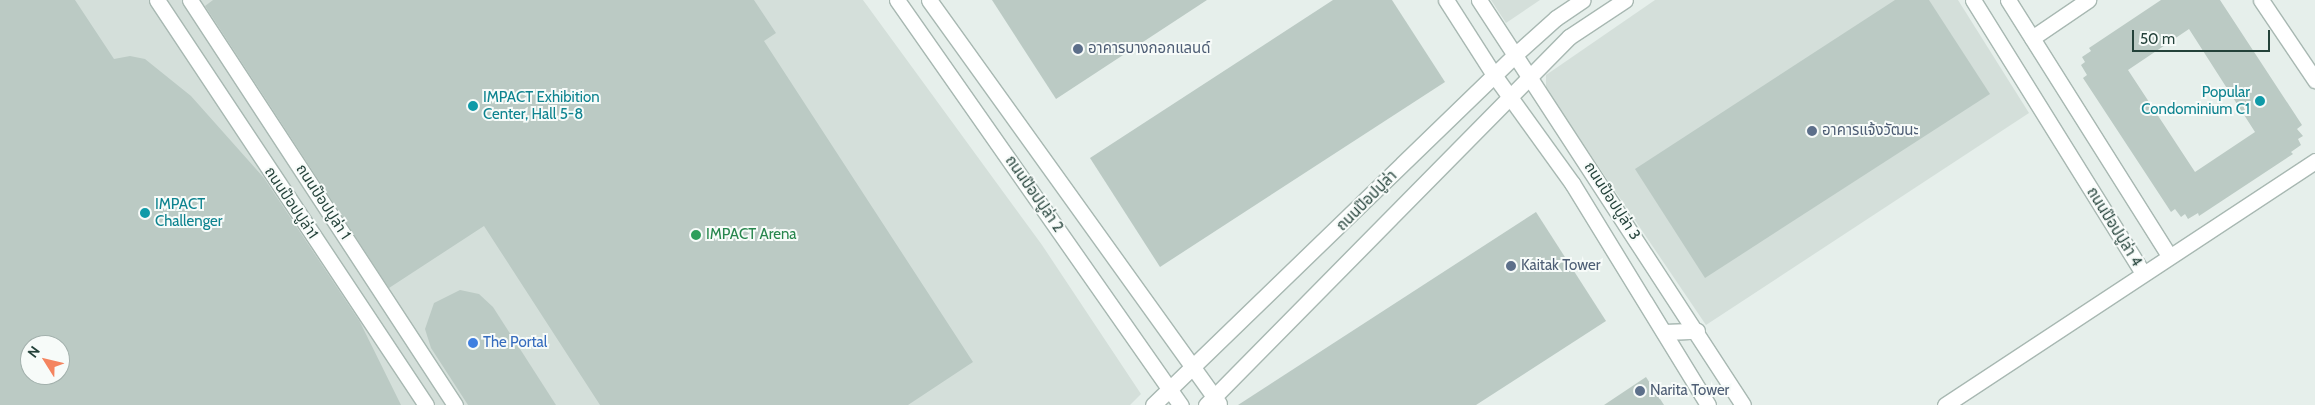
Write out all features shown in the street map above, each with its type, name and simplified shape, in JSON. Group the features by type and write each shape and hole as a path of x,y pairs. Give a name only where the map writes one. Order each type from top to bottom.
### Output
{"street":[{"name":"ถนนป๊อปปูล่า1","path":"158,0 426,405"},
{"name":"ถนนป๊อปปูล่า 1","path":"190,0 455,405"},
{"name":"ถนนป๊อปปูล่า 2","path":"897,0 1171,388 1181,405"},
{"name":"ถนนป๊อปปูล่า 2","path":"929,0 1195,367 1214,402"},
{"name":"ถนนป๊อปปูล่า 3","path":"1446,0 1494,75 1572,183 1708,405"},
{"name":"ถนนป๊อปปูล่า 3","path":"1479,0 1516,53 1529,77 1591,169 1743,405"},
{"name":"ถนนป๊อปปูล่า","path":"1153,405 1195,367 1516,53 1556,18 1583,0"},
{"name":"ถนนป๊อปปูล่า","path":"1214,402 1569,37 1625,0"},
{"name":"ถนนป๊อปปูล่า 4","path":"1973,0 2142,272 2170,256 2063,92 2008,0"},
{"path":"2032,38 2088,0"},
{"path":"2261,0 2315,80"},
{"path":"2040,107 2063,92"},
{"path":"1016,167 1039,151"},
{"path":"2170,256 2315,162"},
{"path":"1572,183 1591,169"},
{"path":"1945,405 2142,272"},
{"path":"1664,332 1696,331"}],"shaded area":[{"path":"0,0 863,0 1042,245 1141,394 1130,405 0,405"},
{"path":"1491,0 1540,0 1506,23"},
{"path":"1655,0 1958,0 2029,113 1706,325 1546,89 1546,75"}],"building":[{"name":"IMPACT Challenger","path":"0,0 75,0 114,59 130,56 145,59 191,96 264,178 360,322 401,405 0,405"},
{"path":"213,0 754,0 776,33 764,41 973,362 908,405 600,405 484,226 389,288 205,6"},
{"name":"อาคารบางกอกแลนด์","path":"992,0 1207,0 1056,99"},
{"path":"1333,0 1392,0 1445,82 1160,267 1090,158"},
{"name":"อาคารแจ้งวัฒนะ","path":"1895,0 1929,0 1990,94 1705,278 1635,169"},
{"name":"Popular Condominium C1","path":"2161,0 2220,0 2302,125 2297,129 2303,136 2298,139 2301,145 2291,152 2293,154 2199,216 2198,213 2188,219 2185,214 2181,217 2175,209 2171,212 2083,78 2087,75 2081,65 2085,62 2082,57 2091,51 2089,48","holes":["2189,29 2255,132 2195,172 2128,70"]},
{"name":"Kaitak Tower","path":"1536,212 1606,321 1476,405 1238,405"},
{"name":"The Portal","path":"460,290 479,294 493,307 556,405 468,405 431,348 425,329 434,303"},
{"name":"Narita Tower","path":"1646,377 1664,405 1604,405"}],"place":[{"name":"อาคารบางกอกแลนด์","path":"1078,49"},
{"name":"Popular Condominium C1","path":"2260,101"},
{"name":"IMPACT Exhibition Center, Hall 5-8","path":"473,106"},
{"name":"อาคารแจ้งวัฒนะ","path":"1812,131"},
{"name":"IMPACT Challenger","path":"145,213"},
{"name":"IMPACT Arena","path":"696,235"},
{"name":"Kaitak Tower","path":"1511,266"},
{"name":"The Portal","path":"473,343"},
{"name":"Narita Tower","path":"1640,391"}]}
